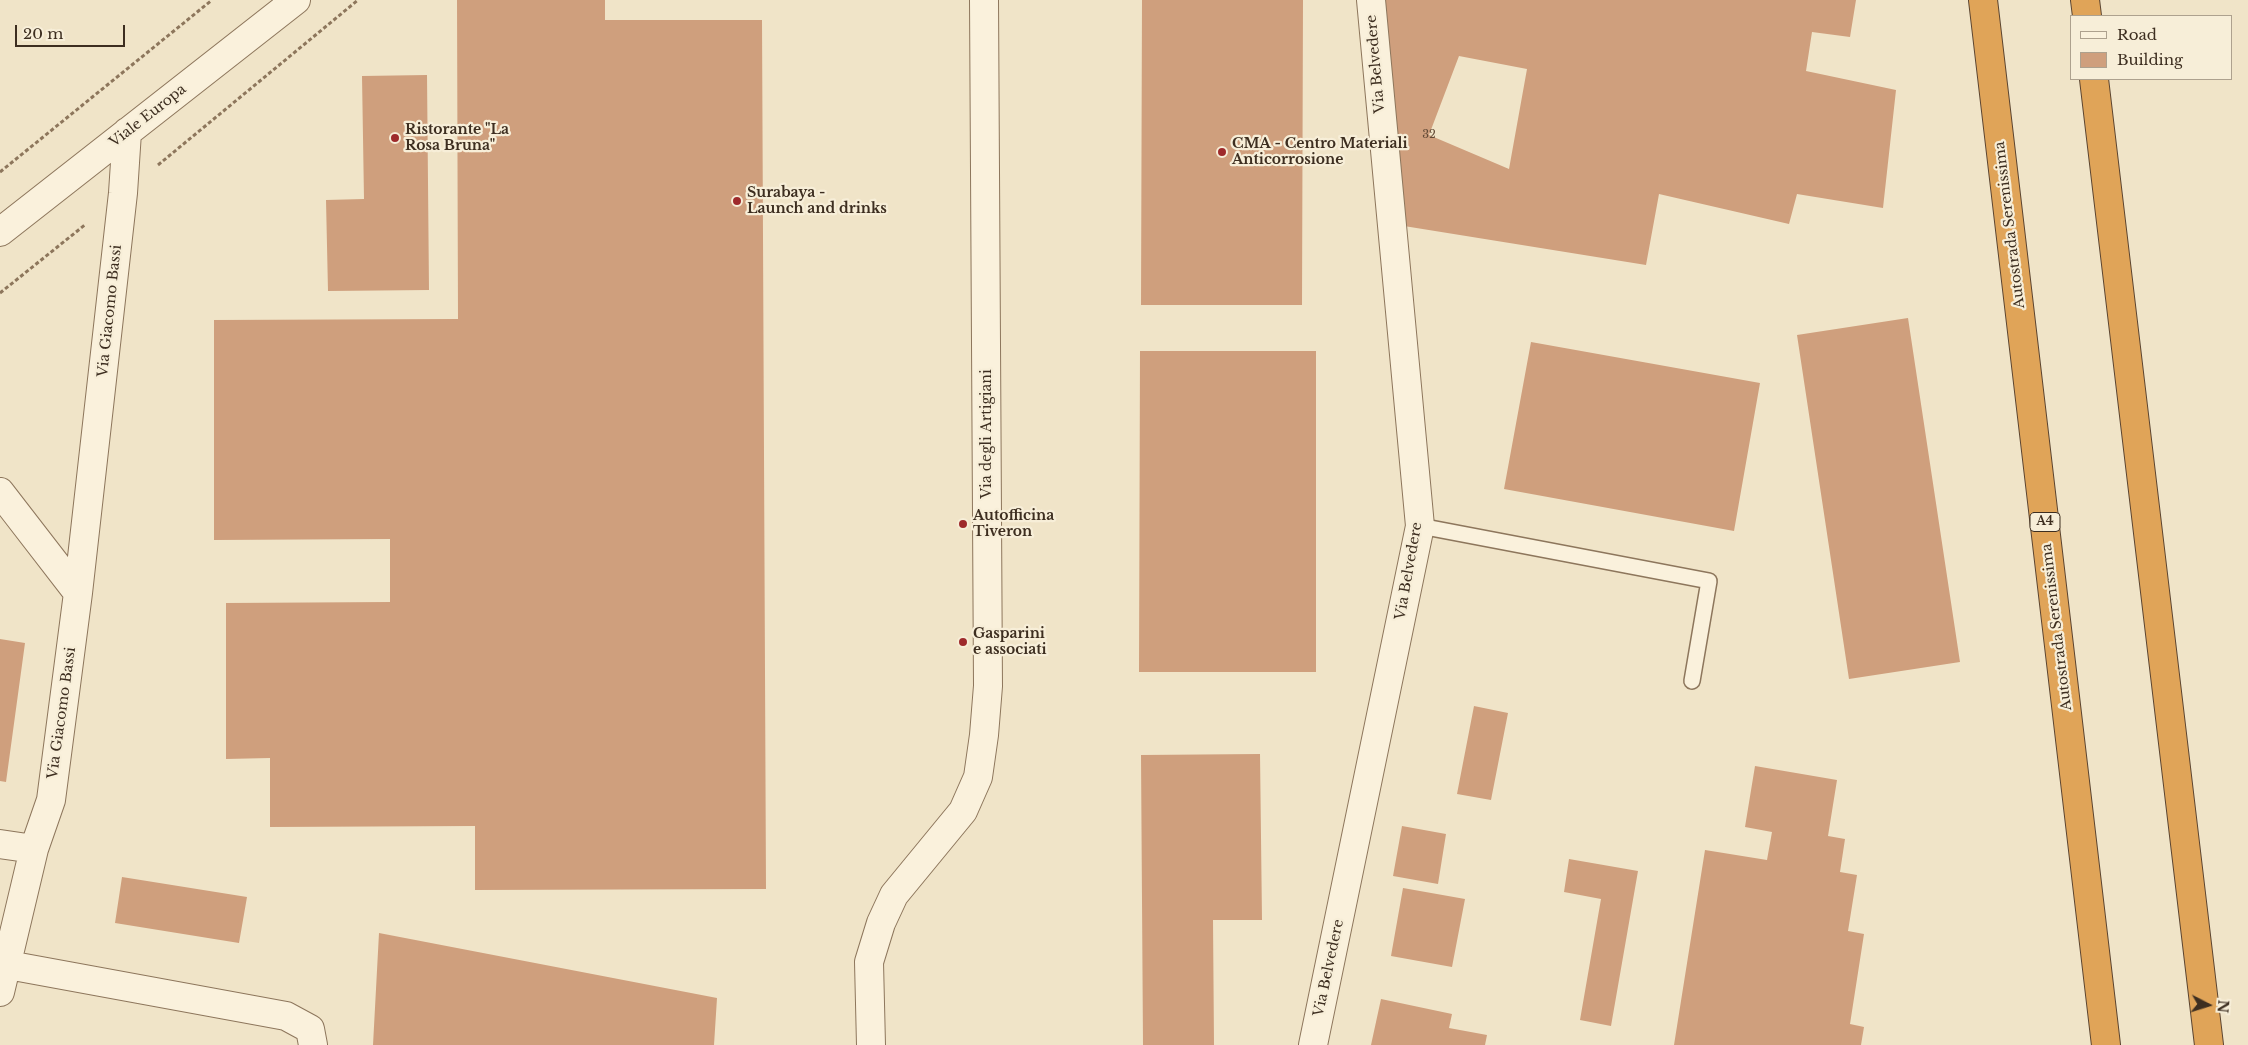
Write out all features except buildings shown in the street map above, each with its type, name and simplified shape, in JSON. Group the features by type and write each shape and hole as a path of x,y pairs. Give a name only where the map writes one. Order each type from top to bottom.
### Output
{"highway":[{"name":"Autostrada Serenissima","path":"1984,0 2106,1045"},
{"path":"2085,0 2087,15"},
{"path":"2094,80 2209,1045"}],"street":[{"name":"Via degli Artigiani","path":"871,1045 869,962 881,923 894,895 963,811 978,777 984,735 988,676 984,0"},
{"name":"Via Belvedere","path":"1313,1045 1420,526 1370,0"},
{"name":"Viale Europa","path":"0,232 292,2"},
{"name":"Via Giacomo Bassi","path":"0,992 8,965 34,849 51,800 78,593 124,194 127,132"},
{"path":"0,492 78,593"},
{"path":"0,844 34,849"},
{"path":"8,965 286,1016 310,1029 313,1045"}],"lane":[{"path":"1420,526 1709,581 1692,681"}],"path":[{"path":"0,172 212,0"},
{"path":"0,293 124,194 358,0"}],"place":[{"name":"Ristorante \"La Rosa Bruna\"","path":"395,138"},
{"name":"CMA - Centro Materiali Anticorrosione","path":"1222,152"},
{"name":"Surabaya - Launch and drinks","path":"737,201"},
{"name":"Autofficina Tiveron","path":"963,524"},
{"name":"Gasparini e associati","path":"963,642"}]}
